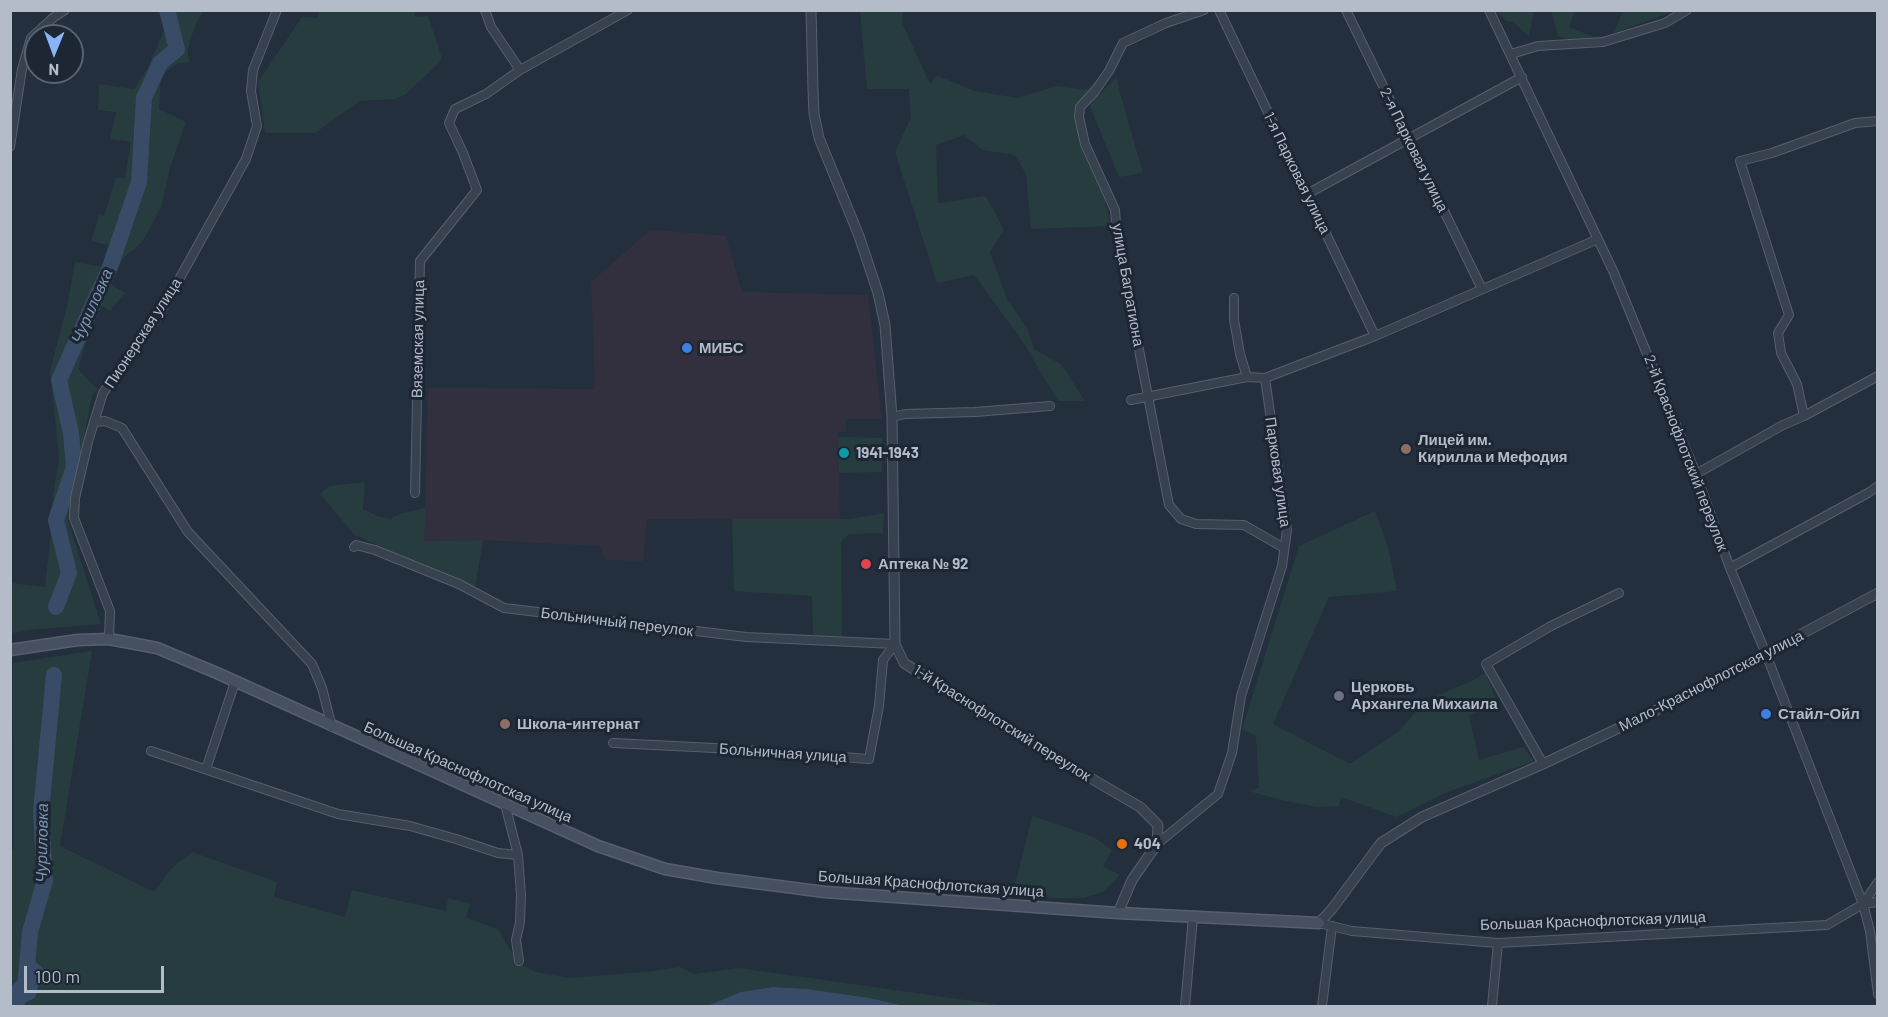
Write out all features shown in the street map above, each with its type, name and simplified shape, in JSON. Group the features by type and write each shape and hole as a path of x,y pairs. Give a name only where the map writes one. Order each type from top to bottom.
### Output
{"main road":[{"name":"Большая Краснофлотская улица","path":"10,650 78,640 109,639 157,648 598,846 665,869 707,877 825,892 1118,913 1319,924"}],"street":[{"path":"10,147 22,69 31,38 54,16 65,10"},
{"name":"Пионерская улица","path":"109,639 110,611 74,518 75,498 88,442 103,393 162,310 246,159 257,126 251,91 253,70 277,10"},
{"path":"485,10 491,27 520,70"},
{"name":"Вяземская улица","path":"415,493 420,261 477,190 449,123 455,109 486,94 520,70 628,10"},
{"path":"811,10 814,114 819,138 859,236 878,293 885,325 892,417 894,644"},
{"name":"улица Багратиона","path":"1204,10 1166,23 1123,43 1095,91 1080,107 1079,117 1085,144 1115,210 1117,236 1169,505 1181,519 1196,524 1244,525 1284,548"},
{"name":"1-я Парковая улица","path":"1219,10 1375,336"},
{"name":"2-я Парковая улица","path":"1346,10 1482,289"},
{"name":"2-й Краснофлотский переулок","path":"1489,10 1598,239 1696,474 1730,568 1766,654 1863,904 1870,931 1878,994"},
{"path":"1511,54 1538,45 1602,42 1665,23 1687,10"},
{"path":"1307,194 1522,77"},
{"path":"1804,416 1797,384 1781,353 1778,333 1789,315 1740,161 1772,153 1855,123 1878,121"},
{"path":"1131,400 1247,377 1265,378 1375,336 1598,239"},
{"path":"1234,298 1234,320 1247,377"},
{"path":"1696,474 1783,425 1878,376"},
{"name":"Парковая улица","path":"1118,913 1132,880 1157,844 1218,794 1232,753 1240,696 1282,566 1287,530 1265,378"},
{"path":"892,417 905,414 975,412 1050,406"},
{"path":"94,422 105,421 122,428 188,532 312,664 322,688 332,727"},
{"path":"1730,568 1878,486"},
{"name":"Больничный переулок","path":"354,547 356,545 375,550 448,580 504,608 746,637 894,644"},
{"path":"1543,764 1486,664 1551,626 1619,592"},
{"name":"Мало-Краснофлотская улица","path":"1319,924 1381,843 1422,817 1543,764 1683,698 1878,594"},
{"name":"Больничная улица","path":"613,743 869,759 879,706 883,660 894,644"},
{"name":"1-й Краснофлотский переулок","path":"894,644 904,663 928,679 1140,807 1158,825 1157,844"},
{"path":"206,769 235,682"},
{"path":"151,751 338,814 410,826 498,853 518,855"},
{"path":"505,804 518,855 521,896 520,922 516,940 519,961"},
{"name":"Большая Краснофлотская улица","path":"1319,924 1352,931 1498,943 1827,925 1863,904 1878,882"},
{"path":"1863,904 1878,902"},
{"path":"1185,1006 1193,917"},
{"path":"1322,1006 1332,927"},
{"path":"1492,1006 1498,943"}],"shaded area":[{"path":"649,231 726,236 742,292 868,295 882,419 846,419 846,432 838,432 840,520 647,519 643,561 605,560 600,546 483,540 424,541 428,388 595,389 591,282"}],"green space":[{"path":"1623,10 1675,11 1614,33"},
{"path":"161,11 203,11 195,26 187,51 190,62 178,63 161,76 159,109 186,122 170,168 161,207 143,241 123,258 110,284 125,293 110,311 102,306 89,331 78,369 98,390 92,395 68,521 101,624 11,633 11,583 45,587 52,524 50,514 59,458 50,371 67,306 75,262 103,267 108,245 91,241 99,215 104,216 116,178 125,178 131,142 110,139 116,112 98,110 99,84 134,89 147,69 167,24"},
{"path":"319,11 415,11 415,17 428,16 442,58 406,94 395,99 360,101 315,133 265,133 258,82 302,17 317,18"},
{"path":"860,11 903,11 902,23 930,84 938,76 975,91 1017,98 1057,86 1086,90 1098,79 1078,106 1079,141 1100,181 1111,226 1031,229 1026,174 1015,155 983,150 964,135 936,145 938,203 986,196 1004,230 990,252 1007,299 1028,330 1034,349 1061,364 1085,401 1058,401 1021,339 974,275 937,283 895,152 911,117 909,89 867,89"},
{"path":"1496,11 1534,11 1529,37 1513,22 1506,21"},
{"path":"1551,11 1575,11 1569,27 1602,40 1571,41 1558,36"},
{"path":"1117,77 1143,173 1119,177 1089,104"},
{"path":"838,437 882,438 882,472 839,473"},
{"path":"365,482 363,509 377,516 390,519 402,513 426,508 424,541 483,540 475,588 355,535 320,494 329,486"},
{"path":"1375,511 1388,547 1397,591 1329,597 1273,724 1351,763 1398,732 1423,704 1485,673 1497,702 1469,716 1479,760 1523,747 1534,761 1445,793 1396,817 1341,797 1339,806 1317,807 1248,791 1259,788 1256,736 1242,729 1299,546"},
{"path":"884,513 883,533 849,534 841,542 842,637 813,635 812,596 734,591 732,519 850,519"},
{"path":"92,651 60,846 154,892 172,868 192,852 277,882 274,897 345,917 352,890 446,911 448,898 470,904 466,918 498,929 518,963 536,972 568,978 680,967 695,974 739,968 1008,1006 905,1006 870,998 807,989 773,987 741,992 707,1006 17,1006 25,970 11,987 10,849 14,849 13,663"},
{"path":"1032,816 1094,837 1112,850 1103,866 1120,875 1103,892 1083,898 1052,898 1013,893"}],"water":[{"path":"34,961 43,968 35,998 17,1006 11,1006 11,987"},
{"path":"773,987 807,989 870,998 905,1006 707,1006 741,992"}],"waterway":[{"name":"Чуриловка","path":"56,607 69,573 56,520 74,467 71,433 59,380 110,267 139,182 144,98 160,63 177,49 167,10"},
{"name":"Чуриловка","path":"14,1006 25,988 30,932 45,880 41,812 54,675"}],"place":[{"name":"МИБС","path":"687,348"},
{"name":"Лицей им. Кирилла и Мефодия","path":"1406,449"},
{"name":"1941-1943","path":"844,453"},
{"name":"Аптека № 92","path":"866,564"},
{"name":"Церковь Архангела Михаила","path":"1339,696"},
{"name":"Стайл-Ойл","path":"1766,714"},
{"name":"Школа-интернат","path":"505,724"},
{"name":"404","path":"1122,844"}]}
